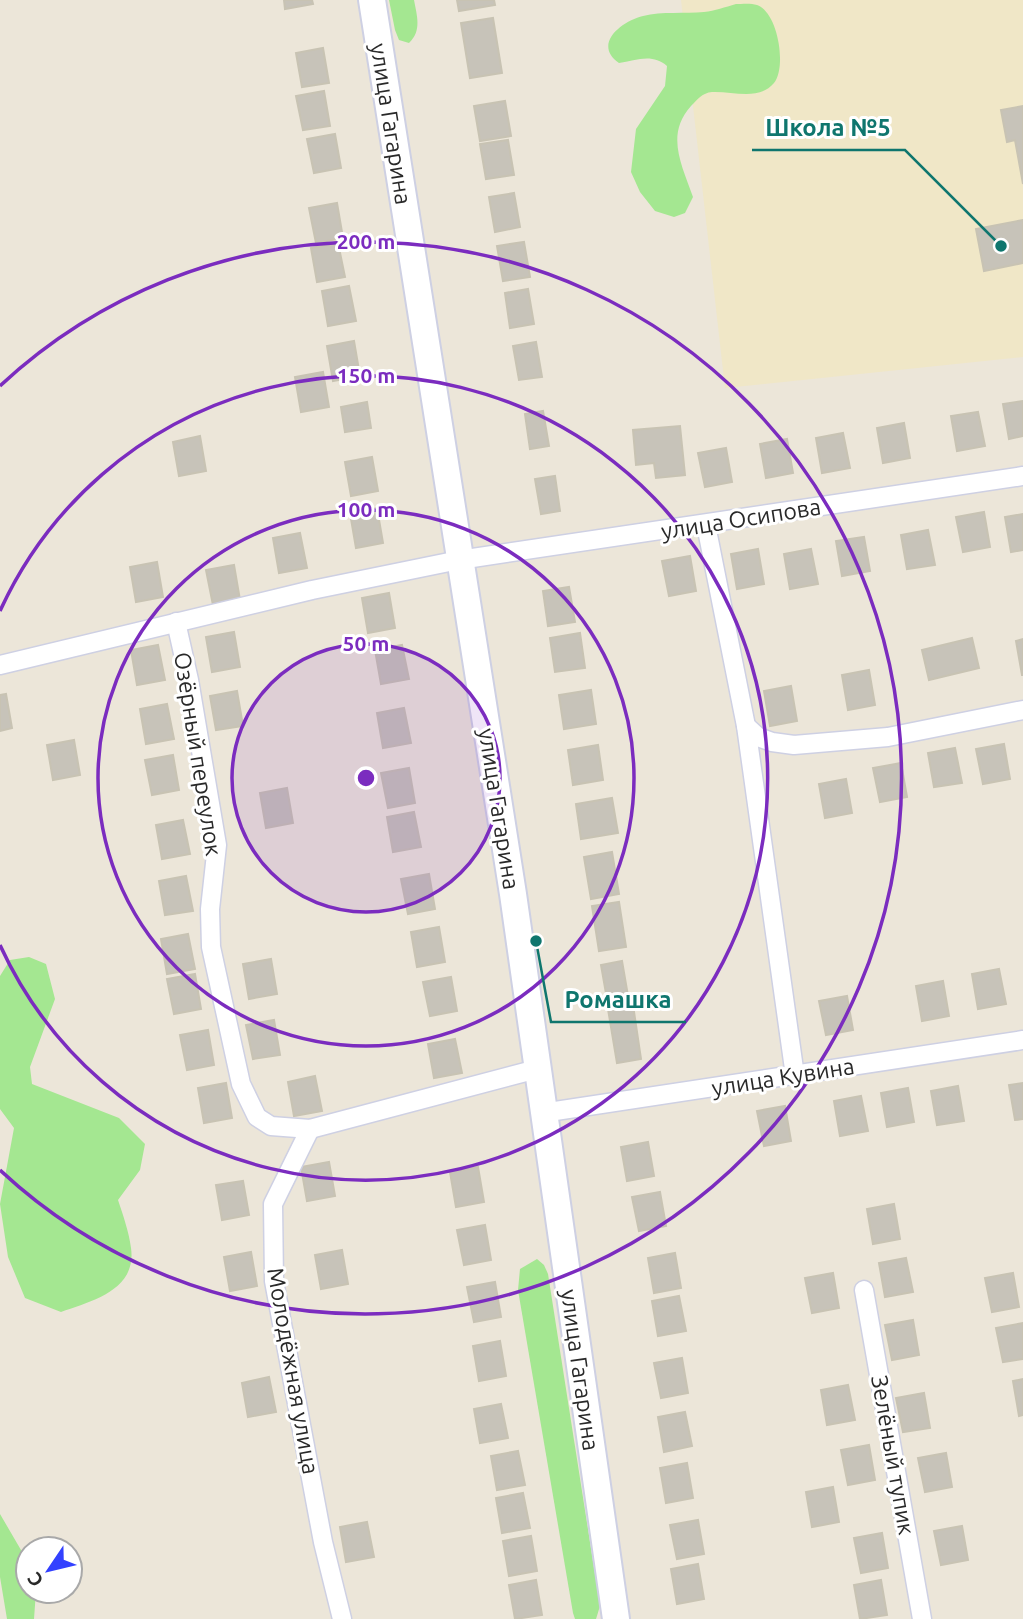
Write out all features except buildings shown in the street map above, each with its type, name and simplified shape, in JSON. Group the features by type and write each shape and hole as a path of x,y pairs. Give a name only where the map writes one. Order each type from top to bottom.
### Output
{"main road":[{"name":"улица Гагарина","path":"372,0 513,894 616,1619"}],"street":[{"name":"улица Осипова","path":"0,665 312,590 459,560 1023,476"},
{"path":"706,525 746,726 795,1076"},
{"name":"Озёрный переулок","path":"176,622 189,680 217,845 210,909 211,947 240,1084 257,1117 271,1126 310,1129 537,1069"},
{"path":"746,726 758,737 772,743 794,745 888,737 1023,710"},
{"name":"улица Кувина","path":"542,1113 1023,1040"},
{"name":"Молодёжная улица","path":"310,1129 273,1203 274,1281 323,1542 342,1619"},
{"name":"Зелёный тупик","path":"864,1290 922,1619"}],"shaded area":[{"path":"681,0 1023,0 1023,357 725,388"}],"green space":[{"path":"389,0 414,0 417,28 409,43 399,40"},
{"path":"736,4 757,5 770,18 780,53 778,75 768,89 761,92 709,93 691,106 683,117 677,139 681,162 693,197 685,213 674,217 655,211 640,192 631,172 636,129 665,86 667,66 650,59 619,63 611,56 609,41 619,28 643,16 697,13"},
{"path":"29,957 46,964 55,999 30,1067 32,1084 119,1118 145,1144 140,1170 118,1200 131,1248 131,1262 127,1274 110,1292 61,1312 25,1298 8,1257 0,1204 14,1128 0,1109 0,976 10,960"},
{"path":"537,1259 548,1274 600,1606 596,1619 575,1619 573,1613 518,1290 520,1269"},
{"path":"0,1514 14,1538 14,1605 35,1605 34,1619 7,1619 0,1577"}],"place":[{"name":"Школа №5","path":"1001,246"},
{"name":"Ромашка","path":"536,941"}]}
